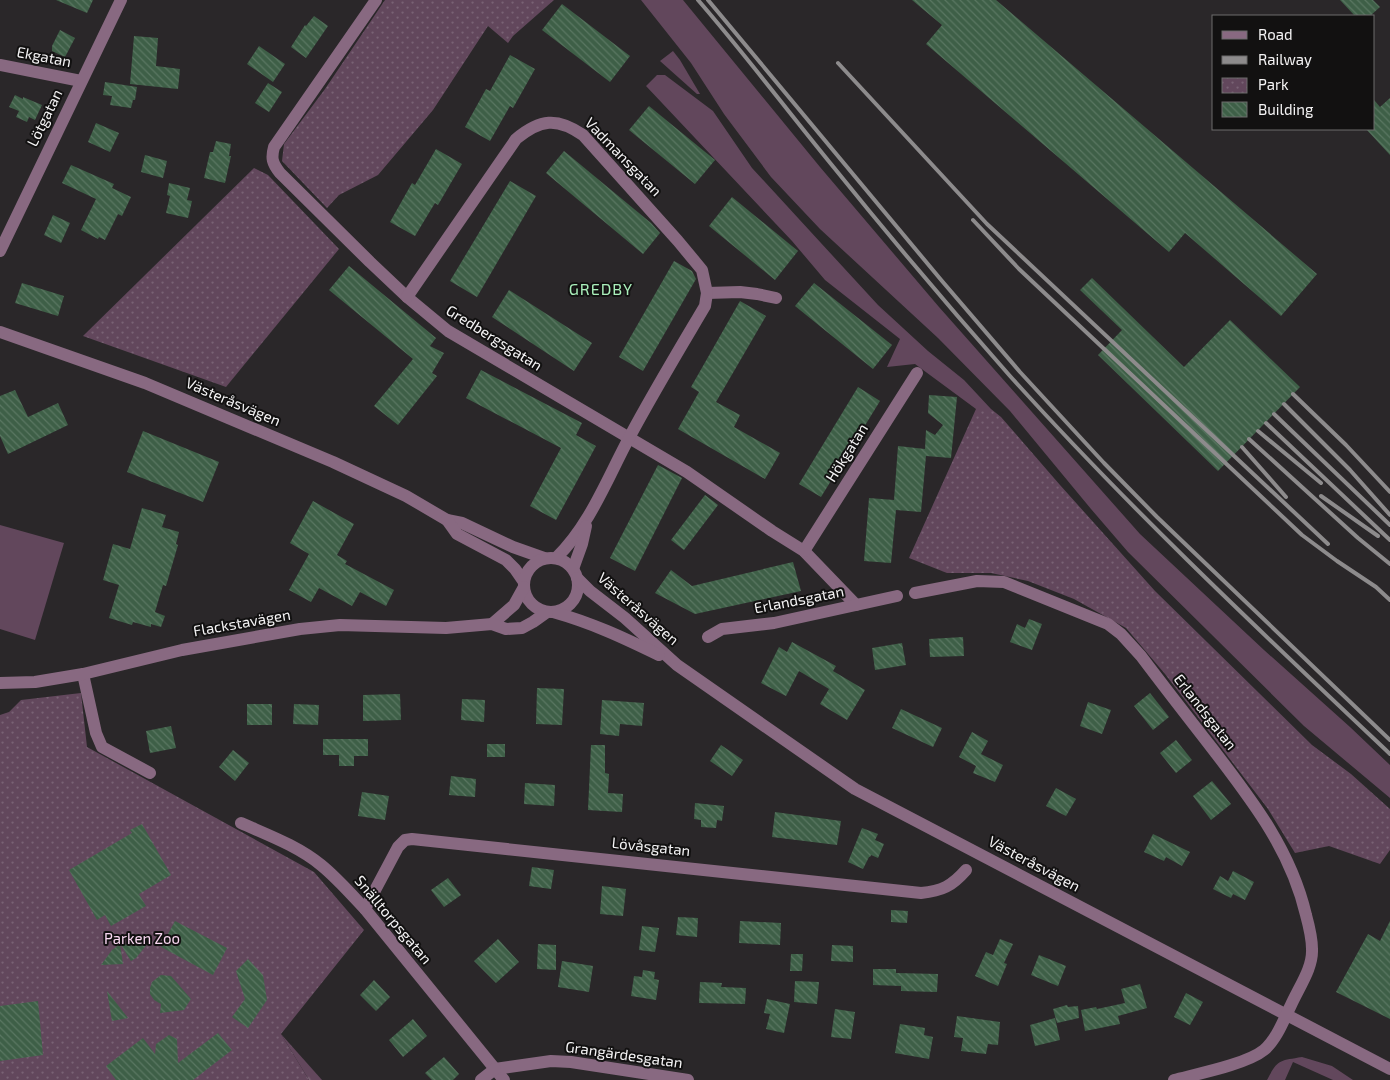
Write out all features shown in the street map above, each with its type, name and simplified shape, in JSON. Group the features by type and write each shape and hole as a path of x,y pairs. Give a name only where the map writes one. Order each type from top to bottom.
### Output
{"street":[{"name":"Lötgatan","path":"0,251 121,0"},
{"name":"Gredbergsgatan","path":"376,0 274,147 273,164 280,173 407,296 448,330 687,472 804,551 856,605"},
{"name":"Ekgatan","path":"0,65 81,80"},
{"name":"Vadmansgatan","path":"407,296 516,139 528,129 540,123 568,124 583,135 698,264 702,270 708,293"},
{"path":"492,624 514,604 530,568 537,561 550,558 573,540 588,518 629,438 705,306 708,293 757,294 776,298"},
{"name":"Västeråsvägen","path":"0,332 145,383 333,462 406,496 447,520 462,522 513,546 550,558"},
{"name":"Hökgatan","path":"804,551 917,373"},
{"path":"524,584 525,593 530,602 534,606 550,612 563,609 573,601 578,587 575,573 588,518"},
{"name":"Västeråsvägen","path":"447,520 457,534 506,560 515,569 524,584"},
{"path":"550,558 565,562 575,573"},
{"name":"Västeråsvägen","path":"575,573 590,591 625,618 677,664 855,789 1390,1069"},
{"name":"Erlandsgatan","path":"915,592 977,581 1004,582 1108,624 1121,634 1250,797 1269,826 1285,856 1302,896 1312,950 1310,966 1286,1014"},
{"name":"Erlandsgatan","path":"708,637 722,629 774,623 897,596"},
{"name":"Västeråsvägen","path":"550,612 588,622 677,664"},
{"name":"Flackstavägen","path":"0,683 35,682 83,674 182,650 300,628 340,626 446,628 492,624 506,628 522,628 550,612"},
{"path":"83,674 96,733 102,747 150,772"},
{"name":"Snälltorpsgatan","path":"241,823 301,852 320,864 341,883 365,909 504,1080"},
{"name":"Lövåsgatan","path":"365,909 398,847 405,840 412,839 804,879 921,893 938,891 955,882 966,870"},
{"path":"1174,1080 1227,1066 1264,1050 1276,1035 1286,1014"},
{"name":"Grangärdesgatan","path":"495,1069 551,1061 571,1062 688,1080"},
{"path":"481,1080 495,1069"}],"green space":[{"path":"385,0 554,0 513,36 508,43 488,26 433,110 378,175 339,195 327,208 282,161 284,144 325,89"},
{"path":"641,0 683,0 820,167 939,307 1140,534 1390,765 1390,798 1304,726 1128,552 1010,411 938,338 820,229 771,177 724,114 691,63"},
{"path":"673,51 700,94 697,94 660,61"},
{"path":"657,75 665,75 713,111 752,168 878,305 928,351 964,380 991,409 976,409 915,364 887,367 900,339 825,280 792,241 646,86"},
{"path":"254,168 268,175 339,249 226,387 83,336"},
{"path":"976,409 991,409 1001,417 1155,591 1312,745 1351,774 1390,809 1390,850 1380,864 1329,846 1295,853 1268,809 1165,674 1126,628 1074,599 1028,581 991,573 947,573 909,558"},
{"path":"0,525 64,543 35,640 0,629"},
{"name":"Parken Zoo","path":"81,693 87,747 314,872 364,930 281,1034 309,1080 0,1080 0,715 9,712 21,700"},
{"path":"281,1034 322,1080 309,1080"},
{"path":"1302,1057 1332,1066 1353,1080 1333,1080 1293,1062 1285,1080 1267,1080 1280,1062"}],"building":[{"path":"56,0 93,0 87,13"},
{"path":"912,0 996,0 1317,274 1281,316 1185,233 1169,252 926,44 942,25"},
{"path":"1340,0 1373,0 1380,7 1371,15 1354,15"},
{"path":"562,4 630,56 610,82 542,30"},
{"path":"314,16 328,26 306,58 291,47 305,25"},
{"path":"60,30 75,38 65,57 52,51 52,46"},
{"path":"134,36 158,38 156,66 180,69 178,89 130,84"},
{"path":"259,46 285,64 273,82 247,64"},
{"path":"510,55 535,69 513,108 510,106 490,141 465,127 486,89 490,91"},
{"path":"105,82 137,87 135,100 133,100 131,108 110,105 112,96 103,95"},
{"path":"268,83 282,92 269,112 255,103"},
{"path":"15,95 42,105 35,120 29,117 27,122 16,117 19,111 9,107"},
{"path":"1390,98 1390,155 1367,130 1375,130 1375,101 1380,107"},
{"path":"649,106 715,160 695,184 629,130"},
{"path":"96,123 119,133 110,152 88,142"},
{"path":"216,141 231,144 229,156 231,156 225,183 204,178 210,152 213,152"},
{"path":"436,149 462,164 438,205 435,203 415,236 390,222 412,183 415,185"},
{"path":"564,151 651,223 660,233 643,254 546,173"},
{"path":"145,155 167,161 163,178 141,172"},
{"path":"71,165 114,184 112,188 131,197 122,216 118,214 105,240 99,237 98,239 81,230 96,199 62,183"},
{"path":"510,181 536,196 477,297 450,281"},
{"path":"169,183 190,188 187,200 192,201 188,218 166,213 170,196 167,195"},
{"path":"732,197 798,251 775,280 709,226"},
{"path":"53,215 70,223 61,243 44,235"},
{"path":"674,261 692,271 696,279 643,371 619,357"},
{"path":"349,266 436,338 430,346 444,353 432,373 437,376 398,425 374,406 413,359 329,290"},
{"path":"1092,278 1184,367 1230,320 1300,387 1218,471 1098,355 1122,330 1080,290"},
{"path":"22,283 64,296 58,316 15,303"},
{"path":"814,283 892,345 873,369 795,306"},
{"path":"509,290 592,343 574,371 492,317"},
{"path":"740,301 766,316 716,402 740,415 734,427 780,453 765,479 678,429 699,392 691,387"},
{"path":"481,370 582,423 576,435 596,446 556,520 530,506 561,448 466,398"},
{"path":"858,387 880,401 821,497 799,484"},
{"path":"15,390 28,417 58,403 68,425 8,454 0,436 0,396"},
{"path":"929,395 957,397 951,458 926,456 921,512 896,510 891,563 864,561 869,498 894,500 898,446 925,449 926,430 935,435 943,425 928,413"},
{"path":"143,431 219,462 203,502 127,472"},
{"path":"658,465 682,478 635,571 610,558"},
{"path":"705,495 718,505 684,550 671,540"},
{"path":"313,501 354,524 337,555 347,561 345,564 394,590 386,606 360,592 352,606 319,588 311,602 289,590 309,554 290,543"},
{"path":"142,508 166,515 162,527 179,532 176,544 178,545 166,586 163,585 155,612 165,616 161,627 151,624 151,627 133,622 132,625 109,618 119,585 103,580 113,544 130,549"},
{"path":"793,562 801,591 695,614 655,593 671,570 692,586"},
{"path":"1029,619 1042,624 1032,650 1010,642 1017,624 1025,628"},
{"path":"963,637 964,656 930,657 929,639"},
{"path":"792,642 836,666 833,671 865,690 847,720 820,704 829,689 799,671 786,696 761,683 779,647 787,652"},
{"path":"902,643 906,665 875,670 872,648"},
{"path":"537,688 564,689 562,725 536,724"},
{"path":"1150,693 1169,717 1153,730 1134,706"},
{"path":"400,694 401,720 363,721 363,695"},
{"path":"462,699 485,700 484,722 461,720"},
{"path":"602,700 644,703 642,726 620,724 619,736 600,734"},
{"path":"1088,702 1111,710 1102,734 1080,726"},
{"path":"247,704 272,704 272,725 247,725"},
{"path":"294,704 319,705 318,725 293,724"},
{"path":"901,709 942,728 933,747 892,728"},
{"path":"171,726 176,748 150,753 146,731"},
{"path":"972,732 988,741 981,754 1003,765 995,782 973,773 976,766 959,757"},
{"path":"323,739 368,739 368,756 354,756 354,766 339,766 339,755 323,755"},
{"path":"1176,740 1192,760 1176,773 1160,753"},
{"path":"487,744 505,744 505,757 487,757"},
{"path":"591,745 605,745 605,773 609,774 608,793 623,794 622,812 588,810"},
{"path":"721,745 743,760 732,776 710,761"},
{"path":"233,750 249,763 235,781 219,767"},
{"path":"451,776 476,779 475,797 449,795"},
{"path":"1212,781 1231,804 1211,820 1193,796"},
{"path":"525,783 555,785 554,806 524,804"},
{"path":"1056,788 1076,799 1066,816 1046,806"},
{"path":"362,792 389,796 385,820 358,816"},
{"path":"695,803 724,806 722,821 717,820 716,828 701,827 701,820 694,819"},
{"path":"775,812 841,821 837,845 772,837"},
{"path":"142,824 171,875 139,894 146,906 111,926 105,915 97,920 69,870 132,833 130,830"},
{"path":"862,828 878,834 875,840 884,844 878,858 871,855 863,869 848,862"},
{"path":"1153,834 1190,852 1182,866 1166,857 1164,861 1144,852"},
{"path":"532,867 554,870 551,889 529,886"},
{"path":"1233,871 1254,882 1245,900 1233,894 1231,898 1213,889 1220,876 1228,881"},
{"path":"448,878 461,895 444,907 431,890"},
{"path":"602,886 626,889 623,916 600,914"},
{"path":"891,910 908,911 907,923 891,922"},
{"path":"678,917 698,918 697,937 676,935"},
{"path":"175,921 227,948 213,975 161,947"},
{"path":"740,921 781,923 780,945 739,943"},
{"path":"1390,921 1390,1019 1336,992 1368,934 1380,941"},
{"path":"642,926 659,928 655,952 639,950"},
{"path":"498,939 519,962 496,983 474,961"},
{"path":"1000,939 1013,944 1004,963 1007,964 998,986 975,976 986,952 993,955"},
{"path":"149,942 136,958 131,961 121,945"},
{"path":"120,944 123,964 101,965 112,950"},
{"path":"538,944 556,945 556,970 537,969"},
{"path":"832,945 853,946 853,962 831,961"},
{"path":"791,954 803,954 802,971 790,971"},
{"path":"1039,955 1066,966 1058,986 1031,975"},
{"path":"248,959 263,975 267,1000 248,1028 232,1017 245,999 236,971"},
{"path":"562,961 593,966 589,992 558,987"},
{"path":"873,969 896,969 896,973 938,974 937,992 901,991 901,986 873,985"},
{"path":"643,970 655,972 654,979 659,980 656,1000 631,996 634,976 642,977"},
{"path":"161,975 171,976 191,999 184,1010 160,1013 161,1004 154,1000 150,994 150,988 152,982"},
{"path":"374,980 390,997 376,1011 360,995"},
{"path":"795,981 819,982 817,1004 794,1002"},
{"path":"700,982 722,983 721,987 746,988 745,1004 699,1003"},
{"path":"1140,984 1147,1008 1118,1016 1120,1024 1085,1031 1081,1010 1096,1007 1097,1009 1125,1003 1121,989"},
{"path":"107,991 128,1018 112,1021"},
{"path":"1186,993 1203,1002 1190,1025 1174,1017"},
{"path":"767,999 790,1004 784,1033 766,1029 770,1014 764,1013"},
{"path":"38,1001 43,1055 0,1061 0,1006"},
{"path":"1067,1005 1068,1007 1078,1006 1079,1018 1057,1023 1053,1009"},
{"path":"835,1009 855,1012 851,1039 831,1037"},
{"path":"957,1016 1000,1022 998,1045 988,1044 986,1054 961,1051 963,1038 954,1037"},
{"path":"1055,1018 1060,1040 1035,1046 1030,1025"},
{"path":"413,1019 427,1036 403,1057 389,1040"},
{"path":"900,1024 925,1028 924,1035 933,1037 929,1059 895,1053"},
{"path":"218,1033 232,1050 193,1080 116,1080 106,1066 143,1038 155,1054 156,1044 169,1035 177,1039 178,1063"},
{"path":"444,1057 459,1074 453,1080 432,1080 425,1073"}],"railway":[{"path":"698,0 875,218 1010,376 1149,522 1390,754"},
{"path":"708,0 1020,372 1157,517 1390,740"},
{"path":"838,63 987,224 1328,544"},
{"path":"973,220 1019,269 1302,535 1376,587 1390,600"},
{"path":"1293,394 1346,445 1390,492"},
{"path":"1284,404 1350,470 1390,515"},
{"path":"1274,414 1390,525"},
{"path":"1266,423 1390,540"},
{"path":"1258,431 1321,483"},
{"path":"1249,439 1358,538 1390,564"},
{"path":"1242,447 1286,497"},
{"path":"1321,496 1378,536"}],"district":[{"name":"GREDBY","path":"601,289"}]}
